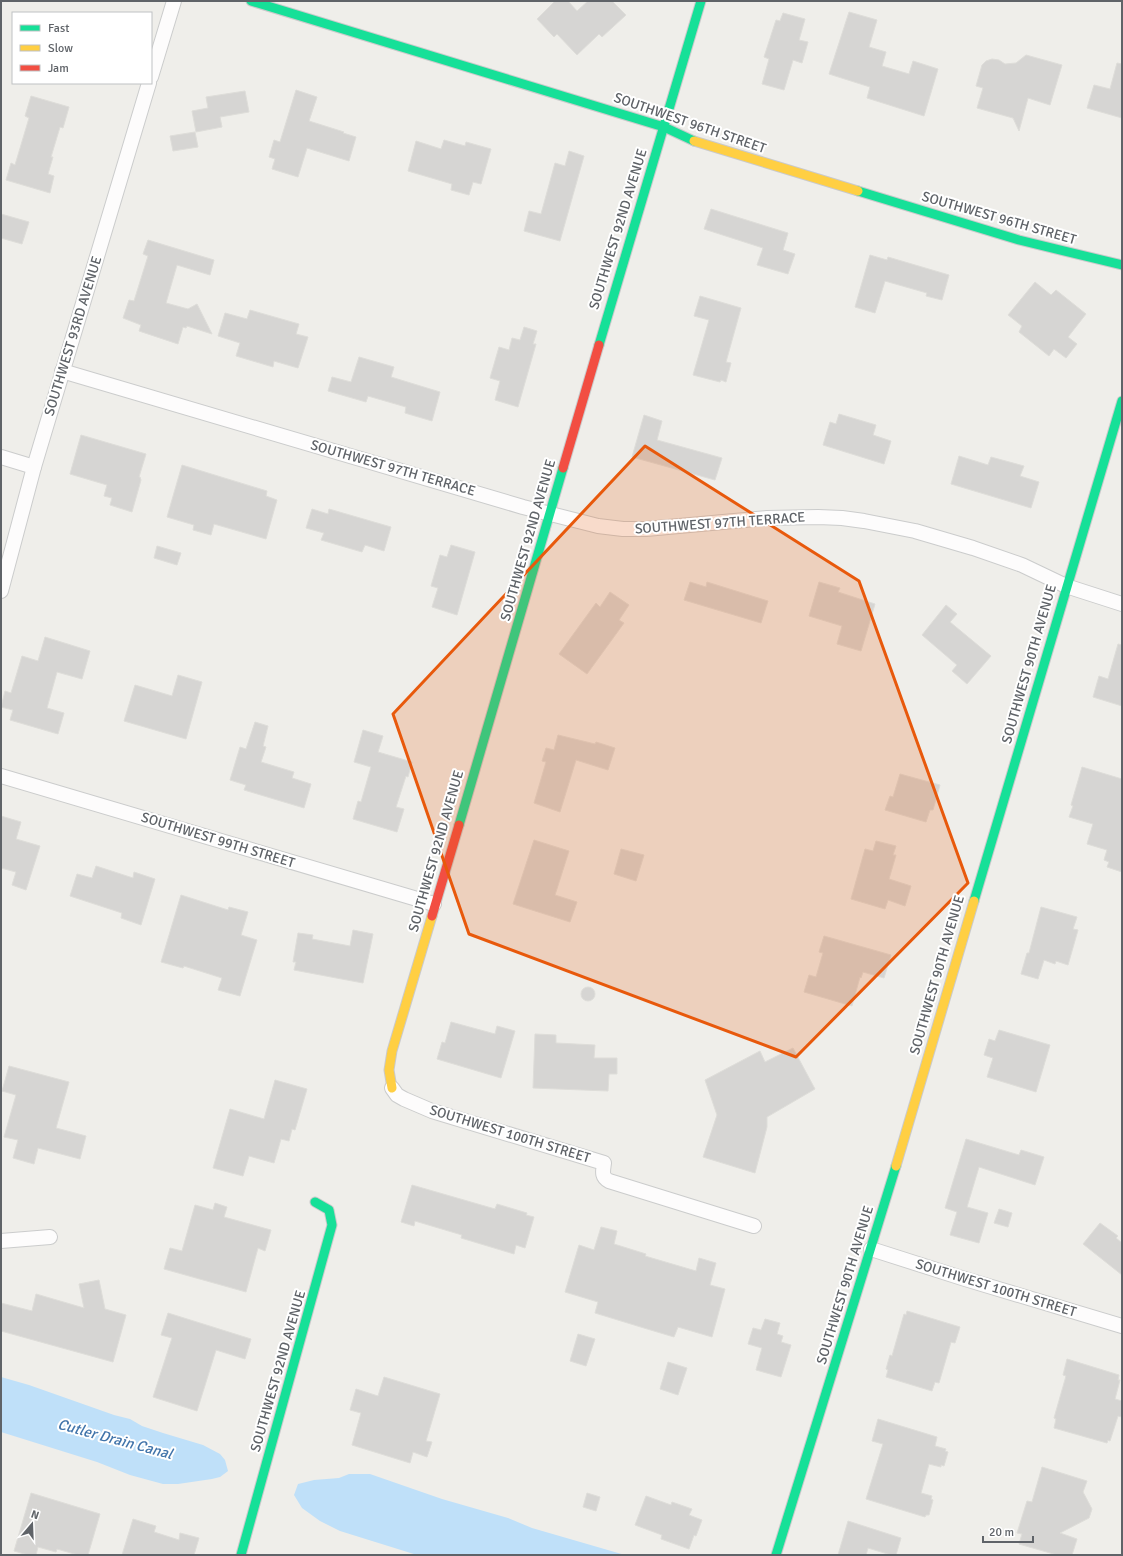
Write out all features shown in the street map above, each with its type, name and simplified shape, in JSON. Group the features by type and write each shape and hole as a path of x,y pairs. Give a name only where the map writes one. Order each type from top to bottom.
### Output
{"street":[{"path":"152,74 174,1"},
{"name":"SOUTHWEST 96TH STREET","path":"251,1 279,5 664,127 693,141 904,206 1019,240 1122,265"},
{"name":"SOUTHWEST 92ND AVENUE","path":"392,1088 389,1078 389,1065 392,1051 640,203 701,1"},
{"name":"SOUTHWEST 93RD AVENUE","path":"1,591 34,467 149,84"},
{"name":"SOUTHWEST 97TH TERRACE","path":"62,371 550,514 598,526 646,529 767,518 818,517 864,520 909,529 973,548 1022,565 1066,586 1122,604"},
{"name":"SOUTHWEST 90TH AVENUE","path":"776,1555 871,1249 1066,586 1122,402"},
{"path":"1,458 34,467"},
{"name":"SOUTHWEST 99TH STREET","path":"1,776 434,904"},
{"name":"SOUTHWEST 100TH STREET","path":"392,1088 397,1095 432,1111 604,1163 602,1174 605,1179 609,1181 754,1226"},
{"name":"SOUTHWEST 92ND AVENUE","path":"241,1555 332,1225 329,1210 315,1202"},
{"path":"1,1241 50,1237"},
{"name":"SOUTHWEST 100TH STREET","path":"871,1249 1122,1326"}],"highlighted area":[{"path":"645,446 859,581 968,883 796,1057 469,934 393,714"}],"water":[{"name":"Cutler Drain Canal","path":"1,1377 130,1419 142,1426 203,1445 220,1454 225,1460 228,1471 220,1477 212,1479 178,1484 163,1484 130,1475 97,1462 1,1432"},
{"path":"349,1474 370,1474 442,1499 508,1518 532,1528 625,1555 417,1555 340,1531 320,1521 302,1508 294,1495 298,1484 314,1480 339,1478"}],"building":[{"path":"555,1 568,1 577,11 588,1 612,1 626,15 602,37 599,34 577,55 557,34 554,37 537,19"},
{"path":"849,12 877,20 869,47 886,52 882,66 909,74 913,61 938,69 924,116 867,98 870,87 829,74"},
{"path":"783,13 805,19 799,40 808,42 802,63 793,60 784,90 762,84 769,59 764,57 776,20 780,21"},
{"path":"1026,55 1062,65 1050,105 1028,98 1019,131 1013,118 977,108 983,88 976,86 982,65 986,61 992,59 999,60 1005,64 1016,63"},
{"path":"1117,63 1122,64 1122,118 1087,108 1094,85 1110,89"},
{"path":"296,90 317,97 309,121 356,137 349,161 307,148 298,177 272,169 275,159 269,157 274,140 280,142"},
{"path":"245,91 249,112 220,117 222,127 196,132 192,111 208,108 206,97"},
{"path":"31,96 69,107 63,128 60,127 51,157 53,157 48,174 54,176 50,193 6,180 11,163 15,165 29,118 25,116"},
{"path":"195,132 198,147 173,151 170,136"},
{"path":"444,140 465,146 466,142 491,149 481,184 473,182 469,195 451,190 452,184 408,171 416,141 441,149"},
{"path":"569,151 584,156 560,241 524,231 529,211 541,214 555,163 565,166"},
{"path":"711,209 788,233 783,250 795,254 788,274 757,265 763,248 704,229"},
{"path":"1,214 29,222 22,244 1,238"},
{"path":"148,240 214,260 210,275 177,265 166,303 188,309 197,304 212,334 187,326 186,328 183,327 178,344 139,331 141,325 123,318 129,300 134,301 148,256 143,254"},
{"path":"870,255 887,260 888,257 949,275 942,300 926,296 927,293 885,281 875,313 855,307"},
{"path":"1035,282 1051,295 1056,290 1086,314 1068,337 1077,344 1066,358 1054,349 1049,356 1019,332 1022,326 1008,315"},
{"path":"700,296 741,308 726,362 731,363 726,382 721,380 720,382 693,375 709,320 694,316"},
{"path":"250,310 299,324 296,334 308,337 298,368 274,361 273,367 236,356 240,343 218,336 225,313 247,319"},
{"path":"524,327 537,331 533,344 536,344 518,407 495,400 500,381 490,378 499,347 509,350 512,338 520,340"},
{"path":"359,357 394,367 391,377 440,392 432,421 405,413 406,407 368,396 366,402 328,391 332,377 351,382"},
{"path":"839,414 876,425 873,435 891,441 884,464 823,445 830,422 836,424"},
{"path":"644,415 662,421 657,440 722,458 715,480 632,457"},
{"path":"81,435 146,454 139,477 141,480 132,512 110,505 112,498 104,496 107,485 70,474"},
{"path":"959,456 988,465 991,457 1024,466 1020,476 1039,482 1031,508 951,484"},
{"path":"182,465 267,491 266,496 277,500 266,539 214,524 211,535 193,530 194,525 167,517"},
{"path":"312,509 328,514 329,509 391,527 384,551 365,545 362,552 321,540 324,533 306,528"},
{"path":"451,545 475,552 457,615 432,607 438,588 431,586 440,555 447,557"},
{"path":"157,546 181,553 177,565 154,558"},
{"path":"690,582 706,587 707,582 768,601 761,623 684,600"},
{"path":"819,582 840,588 838,592 875,604 861,651 837,644 842,626 809,616"},
{"path":"610,592 629,605 619,620 624,623 587,674 559,654 596,603 600,607"},
{"path":"946,605 957,614 950,622 991,656 967,684 952,671 957,665 922,635"},
{"path":"45,637 90,651 82,679 57,672 47,708 64,713 58,734 10,720 13,710 1,707 5,691 11,693 22,656 38,661"},
{"path":"1118,644 1122,645 1122,706 1093,697 1099,676 1108,679"},
{"path":"178,675 202,682 186,739 124,721 135,685 172,696"},
{"path":"255,722 268,726 263,746 266,747 261,762 294,772 292,778 311,784 304,808 244,790 246,785 230,780 240,747 246,749"},
{"path":"363,730 383,736 378,752 412,762 408,777 406,776 396,807 404,809 397,832 353,819 358,801 361,802 371,767 354,762"},
{"path":"558,735 595,744 596,742 615,748 608,770 576,760 560,812 534,803 546,762 542,761 546,748 554,750"},
{"path":"1082,767 1122,779 1122,872 1107,867 1109,862 1104,860 1107,850 1087,844 1093,824 1069,817"},
{"path":"900,774 940,785 933,810 930,810 926,822 885,810 890,796 893,797"},
{"path":"1,816 21,822 16,839 40,846 26,890 12,885 16,872 1,868"},
{"path":"534,840 569,851 555,895 577,902 570,922 513,904"},
{"path":"876,841 896,846 893,855 896,855 889,879 911,886 905,906 888,900 885,909 851,899 865,849 873,851"},
{"path":"621,849 644,855 636,881 614,874"},
{"path":"96,866 133,878 134,872 155,879 141,925 121,918 122,913 70,896 77,874 92,878"},
{"path":"181,895 228,910 229,907 248,912 241,935 257,940 240,996 218,990 222,978 184,966 183,968 161,962"},
{"path":"1041,907 1077,917 1073,929 1078,930 1068,965 1056,961 1055,964 1044,960 1038,979 1021,974 1027,953 1029,953"},
{"path":"353,930 373,934 363,983 294,970 296,962 293,962 298,933 313,935 312,939 350,946"},
{"path":"824,936 891,955 884,978 863,972 861,978 860,977 852,1006 804,992 809,975 816,977 823,953 819,952"},
{"path":"585,987 591,987 595,991 595,997 591,1001 585,1001 581,997 581,991"},
{"path":"451,1022 495,1034 497,1026 515,1031 501,1078 437,1059 442,1042 445,1043"},
{"path":"999,1030 1050,1045 1036,1092 987,1077 993,1058 984,1055 989,1039 995,1041"},
{"path":"535,1034 556,1035 556,1043 595,1045 594,1058 617,1058 617,1074 609,1074 608,1091 533,1088"},
{"path":"793,1048 815,1089 767,1117 767,1127 755,1173 703,1157 717,1115 705,1080 760,1051 765,1062"},
{"path":"9,1066 69,1082 56,1128 86,1136 80,1159 38,1148 34,1164 13,1158 18,1140 4,1137 16,1095 2,1091"},
{"path":"275,1080 307,1089 295,1130 292,1129 289,1141 281,1139 274,1163 249,1156 243,1176 213,1168 230,1109 264,1119"},
{"path":"966,1139 1019,1155 1021,1150 1044,1157 1035,1185 979,1167 967,1207 988,1213 979,1243 950,1235 957,1212 945,1208"},
{"path":"412,1185 495,1209 497,1204 527,1213 526,1215 534,1217 525,1248 516,1245 514,1254 461,1238 462,1235 415,1221 414,1226 401,1222"},
{"path":"215,1203 227,1207 224,1217 271,1230 265,1251 258,1248 246,1292 164,1269 170,1248 182,1251 195,1205 213,1210"},
{"path":"999,1209 1012,1213 1008,1227 994,1223"},
{"path":"1100,1223 1118,1236 1116,1238 1122,1243 1122,1275 1083,1244"},
{"path":"601,1227 617,1231 614,1244 646,1254 645,1256 696,1271 699,1258 716,1263 710,1285 725,1289 712,1337 678,1327 674,1337 595,1313 598,1302 565,1292 579,1245 594,1250"},
{"path":"99,1280 105,1309 126,1315 113,1362 1,1331 1,1303 32,1311 36,1294 84,1308 79,1284"},
{"path":"907,1311 960,1327 955,1343 951,1342 939,1383 935,1382 932,1391 886,1377 888,1370 886,1369 890,1355 892,1356 904,1314 906,1315"},
{"path":"168,1313 251,1339 245,1359 216,1350 197,1411 153,1397 172,1338 161,1335"},
{"path":"765,1319 780,1323 777,1334 783,1336 781,1342 791,1345 781,1377 756,1370 762,1348 748,1344 753,1328 761,1330"},
{"path":"578,1334 595,1339 586,1366 570,1361"},
{"path":"1067,1359 1119,1375 1118,1380 1120,1380 1115,1399 1122,1401 1122,1417 1118,1416 1110,1441 1108,1440 1107,1443 1054,1428 1056,1419 1054,1418 1066,1376 1063,1375"},
{"path":"668,1362 687,1368 678,1395 660,1389"},
{"path":"384,1377 440,1394 426,1441 432,1442 427,1457 413,1452 410,1463 352,1445 361,1413 350,1410 356,1389 378,1396"},
{"path":"878,1419 937,1437 935,1446 946,1449 945,1451 948,1452 944,1466 941,1465 941,1467 929,1464 921,1493 932,1496 931,1499 933,1500 929,1515 926,1515 925,1517 866,1499 883,1444 872,1441"},
{"path":"1042,1467 1087,1481 1083,1492 1092,1509 1089,1518 1060,1533 1077,1539 1072,1555 1057,1555 1019,1544 1022,1534 1017,1533 1027,1501 1032,1502"},
{"path":"31,1493 100,1514 88,1555 78,1555 57,1549 56,1552 38,1547 36,1555 28,1555 14,1551"},
{"path":"587,1493 600,1497 596,1511 583,1507"},
{"path":"646,1496 671,1505 672,1502 692,1509 689,1515 702,1520 689,1549 661,1539 662,1535 635,1525"},
{"path":"133,1519 156,1526 154,1532 179,1540 180,1533 199,1538 194,1555 122,1555"},
{"path":"848,1521 901,1538 896,1555 891,1555 868,1548 866,1555 838,1555"}],"traffic: fast":[{"path":"251,1 664,127 694,141"},
{"path":"599,345 701,1"},
{"path":"858,191 1019,240 1122,265"},
{"path":"974,901 1122,401"},
{"path":"459,825 563,468"},
{"path":"776,1555 896,1166"},
{"path":"241,1555 332,1225 329,1210 315,1202"}],"traffic: slow":[{"path":"694,141 858,191"},
{"path":"896,1166 974,901"},
{"path":"392,1088 389,1070 392,1051 432,916"}],"traffic: jam":[{"path":"563,468 599,345"},
{"path":"432,916 459,825"}]}
